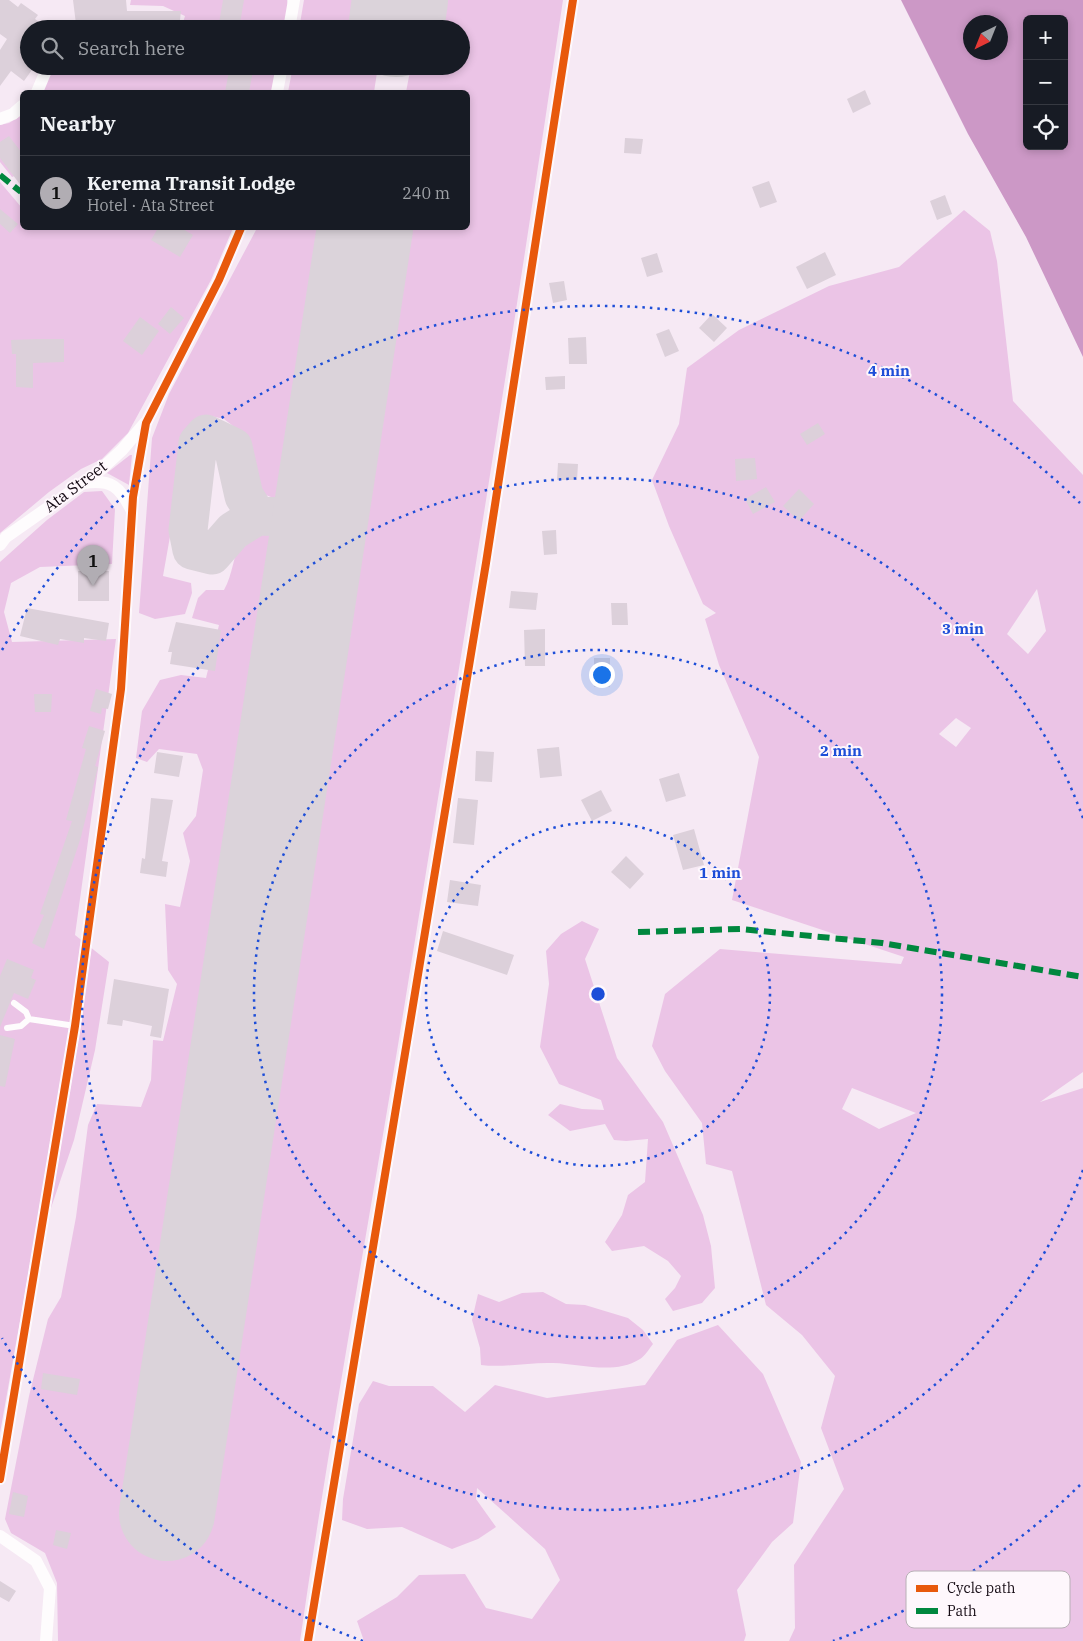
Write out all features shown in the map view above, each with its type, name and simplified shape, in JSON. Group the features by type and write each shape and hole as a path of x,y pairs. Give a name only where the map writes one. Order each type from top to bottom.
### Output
{"street":[{"path":"291,20 294,0"},
{"path":"308,1641 486,563 573,0"},
{"path":"38,90 44,75"},
{"path":"277,90 280,75"},
{"path":"0,119 13,114 20,108"},
{"path":"0,1479 75,1026 120,689 132,511 146,423 219,280 239,230"},
{"name":"Ata Street","path":"0,545 6,537 81,483 122,450 146,423"},
{"path":"81,483 104,482 116,487 124,494 132,511"},
{"path":"0,1536 36,1561 50,1588 46,1641"}],"lane":[{"path":"14,1003 26,1012 29,1018"},
{"path":"29,1018 75,1026"},
{"path":"7,1028 21,1026 29,1018"}],"shaded area":[{"path":"131,0 287,0 289,11 287,20 184,20 185,16 163,6 130,5"},
{"path":"304,0 387,0 384,20 301,20"},
{"path":"422,0 563,0 483,520 399,1039 323,1490 300,1641 58,1641 57,1583 45,1553 11,1533 5,1519 29,1396 48,1319 61,1297 76,1217 88,1125 97,1104 141,1107 151,1080 153,1040 163,1041 177,984 168,970 165,904 180,907 190,861 183,833 196,816 203,770 197,754 159,749 147,762 136,758 142,711 160,680 181,675 206,678 219,625 192,618 198,598 206,590 224,590 242,540 251,532 266,528 283,532 291,538 297,547 299,569 229,1012 160,1426 140,1457 133,1519 198,1531 210,1461 197,1432 198,1411 350,451 358,373 382,230 470,230 470,90 406,90 409,75 470,75 470,20 419,20"},
{"path":"901,0 1083,0 1083,357 1026,237 968,134"},
{"path":"49,75 276,75 273,90 41,90"},
{"path":"291,75 377,75 374,90 288,90"},
{"path":"20,116 20,174 12,177 0,162 0,125 9,123"},
{"path":"0,182 20,206 20,230 232,230 211,280 128,433 102,459 81,469 49,492 0,533"},
{"path":"964,210 990,231 997,261 1013,401 1083,475 1083,1072 1040,1102 1083,1088 1083,1641 789,1641 795,1628 794,1565 844,1489 821,1428 835,1376 802,1335 766,1305 732,1171 706,1164 702,1123 665,1071 652,1046 665,994 720,949 901,964 904,957 732,900 759,757 719,665 705,619 716,613 703,604 669,526 652,480 679,424 687,368 739,330 829,286 899,267","holes":["1037,589 1046,631 1028,654 1007,634","956,718 971,728 956,747 939,734","852,1088 916,1113 879,1129 842,1109"]},
{"path":"256,230 355,230 314,468 310,478 300,493 288,499 280,499 260,493 247,442 237,429 224,419 211,416 196,418 184,431 183,463 163,576 191,583 192,593 185,614 155,619 139,613 152,438 169,394"},
{"path":"132,455 129,485 107,473"},
{"path":"102,491 115,509 112,564 40,567 11,583 4,612 12,642 116,639 75,935 109,962 95,1050 74,1140 28,1276 0,1433 0,562 47,520 84,492"},
{"path":"582,921 599,929 585,959 617,1058 663,1122 703,1215 711,1246 715,1288 702,1303 673,1311 665,1299 675,1288 681,1276 668,1261 644,1246 612,1251 605,1242 622,1215 628,1195 645,1182 648,1139 614,1140 605,1124 570,1131 548,1115 560,1104 582,1109 604,1110 601,1100 559,1084 540,1047 549,984 546,951 561,934"},
{"path":"543,1292 566,1304 585,1305 628,1318 643,1330 653,1344 640,1359 620,1367 609,1368 553,1363 481,1365 480,1348 472,1320 478,1294 499,1302 522,1293"},
{"path":"718,1325 763,1374 801,1462 793,1523 772,1542 737,1590 746,1635 744,1641 364,1641 357,1621 397,1597 419,1575 465,1574 486,1608 532,1619 560,1580 545,1549 477,1488 476,1499 496,1527 478,1539 452,1549 402,1527 367,1529 342,1520 343,1499 359,1404 373,1381 389,1386 433,1386 465,1412 495,1385 547,1398 645,1385 677,1340"}],"building":[{"path":"0,0 9,0 18,7 21,3 38,15 35,19 36,20 20,20 20,75 28,75 24,81 11,71 0,86 0,50 7,39 0,34"},
{"path":"73,0 126,0 127,11 181,11 180,20 76,20"},
{"path":"223,0 244,0 241,20 220,20"},
{"path":"228,75 252,75 249,90 225,90"},
{"path":"865,90 871,104 853,113 847,99"},
{"path":"9,136 20,150 20,184 0,158 0,142"},
{"path":"625,138 643,139 641,154 624,153"},
{"path":"769,181 777,202 760,208 752,187"},
{"path":"945,195 952,214 937,220 930,201"},
{"path":"0,209 18,224 10,233 0,224"},
{"path":"157,230 184,230 193,235 180,257 151,240"},
{"path":"825,252 836,275 807,289 796,267"},
{"path":"657,253 663,272 647,277 641,258"},
{"path":"564,281 567,300 553,303 549,283"},
{"path":"171,307 184,318 170,334 158,324"},
{"path":"712,314 727,328 714,342 699,328"},
{"path":"140,317 159,331 142,355 123,341"},
{"path":"669,329 679,351 665,357 656,334"},
{"path":"586,337 587,364 569,364 568,338"},
{"path":"64,339 64,362 33,363 33,388 16,387 16,354 12,354 11,340"},
{"path":"565,376 565,389 546,390 545,377"},
{"path":"818,423 825,434 807,445 800,434"},
{"path":"755,458 757,479 736,481 735,459"},
{"path":"558,463 578,464 577,480 557,480"},
{"path":"766,487 775,502 753,514 745,499"},
{"path":"799,489 814,504 799,521 783,506"},
{"path":"556,530 557,554 544,555 542,531"},
{"path":"78,571 109,571 109,601 78,601"},
{"path":"511,591 538,593 536,610 509,608"},
{"path":"611,603 627,603 628,625 612,625"},
{"path":"27,608 109,623 106,641 84,638 84,643 60,639 58,645 20,636"},
{"path":"176,622 221,630 215,671 170,664 172,652 168,652"},
{"path":"545,629 545,666 525,666 524,630"},
{"path":"594,658 610,658 610,687 594,687"},
{"path":"96,689 112,694 108,709 102,708 101,714 90,711"},
{"path":"34,694 52,694 51,712 35,712"},
{"path":"89,726 105,731 95,766 98,767 81,837 44,949 32,943 44,915 40,914 72,821 66,820 86,749 82,748"},
{"path":"559,747 562,776 540,778 537,749"},
{"path":"476,751 494,752 492,782 475,781"},
{"path":"157,752 183,756 179,777 154,773"},
{"path":"679,773 686,796 666,802 659,779"},
{"path":"601,790 612,811 592,821 581,800"},
{"path":"151,798 173,800 162,861 168,862 166,877 140,873 142,858 145,859"},
{"path":"458,798 478,800 474,845 453,843"},
{"path":"694,829 704,865 683,870 673,835"},
{"path":"626,856 644,874 630,889 611,872"},
{"path":"450,880 481,885 478,906 447,902"},
{"path":"443,931 514,955 507,975 437,951"},
{"path":"7,959 34,970 31,978 36,980 28,999 14,993 0,1027 0,976"},
{"path":"114,979 169,989 161,1038 150,1036 152,1026 123,1020 122,1026 107,1024"},
{"path":"0,1035 15,1039 5,1087 0,1086"},
{"path":"43,1373 80,1379 77,1395 41,1389"},
{"path":"13,1492 28,1496 24,1517 9,1514"},
{"path":"56,1530 71,1533 67,1549 53,1545"},
{"path":"0,1581 16,1591 9,1602 0,1597"}],"taxiway":[{"path":"257,516 244,496 233,447 206,434 198,443 188,530 192,550 212,555 233,531 257,516 320,518"}],"runway":[{"path":"397,20 400,0"},
{"path":"167,1513 365,230"}],"marked path":[{"path":"0,175 20,191"},
{"path":"638,932 740,929 882,943 1083,977"}],"cycle path":[{"path":"308,1641 486,563 573,0"},
{"path":"0,1479 75,1026 121,689 133,497 146,423 219,280 240,230"}],"place":[{"name":"Kerema Transit Lodge","path":"93,586"}]}
